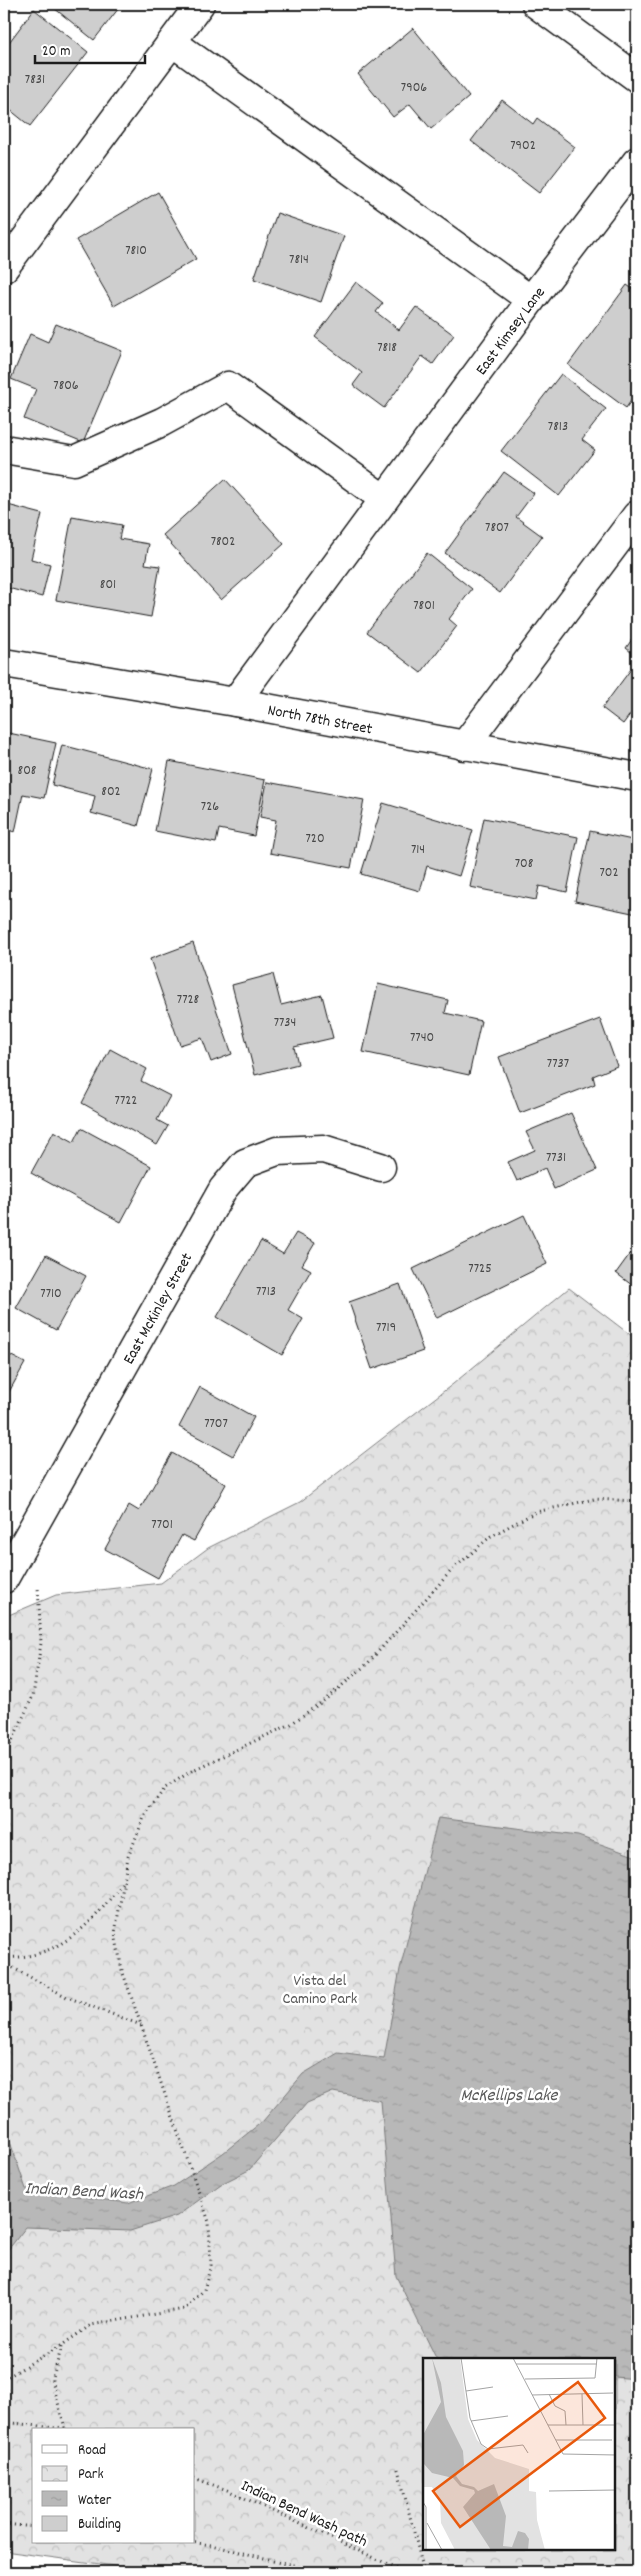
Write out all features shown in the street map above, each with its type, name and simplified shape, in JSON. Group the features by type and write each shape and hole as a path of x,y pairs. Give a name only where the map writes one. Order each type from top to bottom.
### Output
{"street":[{"path":"4,268 200,4"},
{"path":"536,4 637,78"},
{"path":"172,42 531,300"},
{"name":"East Kimsey Lane","path":"235,702 531,300 637,161"},
{"path":"4,449 74,461 162,422 228,386 384,500"},
{"path":"464,746 637,515"},
{"name":"North 78th Street","path":"4,664 235,702 637,777"},
{"name":"East McKinley Street","path":"4,1579 224,1189 246,1163 277,1151 323,1149 381,1166"}],"path":[{"path":"4,2379 62,2345 91,2325 185,2309 204,2290 211,2265 209,2222 122,1970 115,1933 122,1882 128,1857 145,1815 165,1788 193,1770 291,1724 326,1699 368,1663 451,1571 491,1536 536,1512 594,1499 637,1501"},
{"path":"4,1758 32,1696 41,1643 37,1579"},
{"path":"4,1957 18,1958 49,1949 78,1935 104,1910 122,1882"},
{"path":"4,1963 67,1997 140,2025"},
{"path":"62,2345 52,2380 65,2428"},
{"path":"4,2422 50,2428"},
{"path":"398,2469 424,2572"},
{"name":"Indian Bend Wash path","path":"195,2478 227,2490 405,2572"},
{"path":"4,2524 32,2527"},
{"path":"195,2543 322,2572"}],"green space":[{"name":"Vista del Camino Park","path":"569,1288 637,1340 637,2572 159,2572 4,2551 4,1617 56,1595 161,1583 208,1548 300,1502 453,1384"}],"water":[{"name":"McKellips Lake","path":"438,1818 578,1836 637,1857 637,2379 616,2377 616,2358 436,2358 396,2276 381,2101 333,2092 307,2103 249,2170 221,2184 177,2216 130,2231 26,2227 4,2255 4,2124 26,2189 128,2203 174,2186 223,2153 263,2121 303,2074 338,2053 384,2059 400,1969"}],"building":[{"path":"49,4 122,4 94,40"},
{"path":"34,9 88,52 30,126 4,105 4,49"},
{"path":"413,28 469,97 431,129 410,104 393,117 358,74"},
{"path":"502,100 533,124 537,118 575,147 539,193 471,141"},
{"path":"158,192 196,259 114,306 76,240"},
{"path":"277,213 344,236 321,302 254,279"},
{"path":"356,282 383,303 376,312 399,330 416,307 454,335 433,364 422,356 384,408 353,385 362,373 315,337"},
{"path":"627,285 637,292 637,392 626,408 568,365"},
{"path":"56,324 122,351 83,443 24,419 36,389 11,379 30,334 48,342"},
{"path":"561,374 606,409 582,440 595,450 559,496 501,451"},
{"path":"504,472 534,493 516,517 542,536 500,593 445,553"},
{"path":"225,479 284,544 221,600 163,535"},
{"path":"4,504 42,514 31,559 50,564 42,597 4,587"},
{"path":"72,516 122,525 119,539 149,544 145,564 160,566 151,617 56,600"},
{"path":"427,553 472,589 449,619 457,626 421,673 367,632"},
{"path":"637,632 637,657 626,648"},
{"path":"637,661 637,705 623,724 602,708"},
{"path":"4,732 56,743 44,798 23,794 15,832 4,829"},
{"path":"62,745 153,769 138,826 91,813 95,796 52,785"},
{"path":"169,761 265,780 254,836 219,829 216,843 155,831"},
{"path":"267,782 364,800 351,868 270,853 276,820 260,817"},
{"path":"383,803 473,830 459,876 427,866 420,891 361,874"},
{"path":"484,818 578,837 567,892 539,886 536,900 470,887"},
{"path":"590,831 637,841 637,914 575,901"},
{"path":"193,943 232,1054 211,1062 202,1038 180,1045 150,959"},
{"path":"273,974 281,1005 322,995 333,1038 294,1047 298,1064 255,1075 232,985"},
{"path":"378,984 448,1000 445,1013 481,1021 469,1075 363,1052"},
{"path":"600,1019 617,1066 593,1076 595,1084 520,1113 499,1057"},
{"path":"110,1049 147,1069 141,1081 170,1096 157,1120 168,1126 157,1145 82,1103"},
{"path":"571,1113 597,1170 554,1189 545,1168 517,1181 508,1162 535,1150 526,1132"},
{"path":"81,1128 151,1166 121,1222 31,1173 54,1131 74,1142"},
{"path":"524,1215 547,1264 437,1318 413,1269"},
{"path":"296,1233 315,1243 302,1265 311,1270 288,1310 303,1319 282,1355 217,1317 261,1241 283,1254"},
{"path":"637,1244 637,1289 616,1273"},
{"path":"46,1255 86,1276 56,1330 16,1308"},
{"path":"400,1284 423,1351 372,1369 349,1302"},
{"path":"4,1352 25,1363 4,1401"},
{"path":"200,1387 254,1417 233,1456 179,1427"},
{"path":"172,1453 226,1484 194,1541 182,1535 158,1578 105,1549 129,1505 139,1511"}],"water label":[{"name":"Indian Bend Wash","path":"84,2190"}]}
